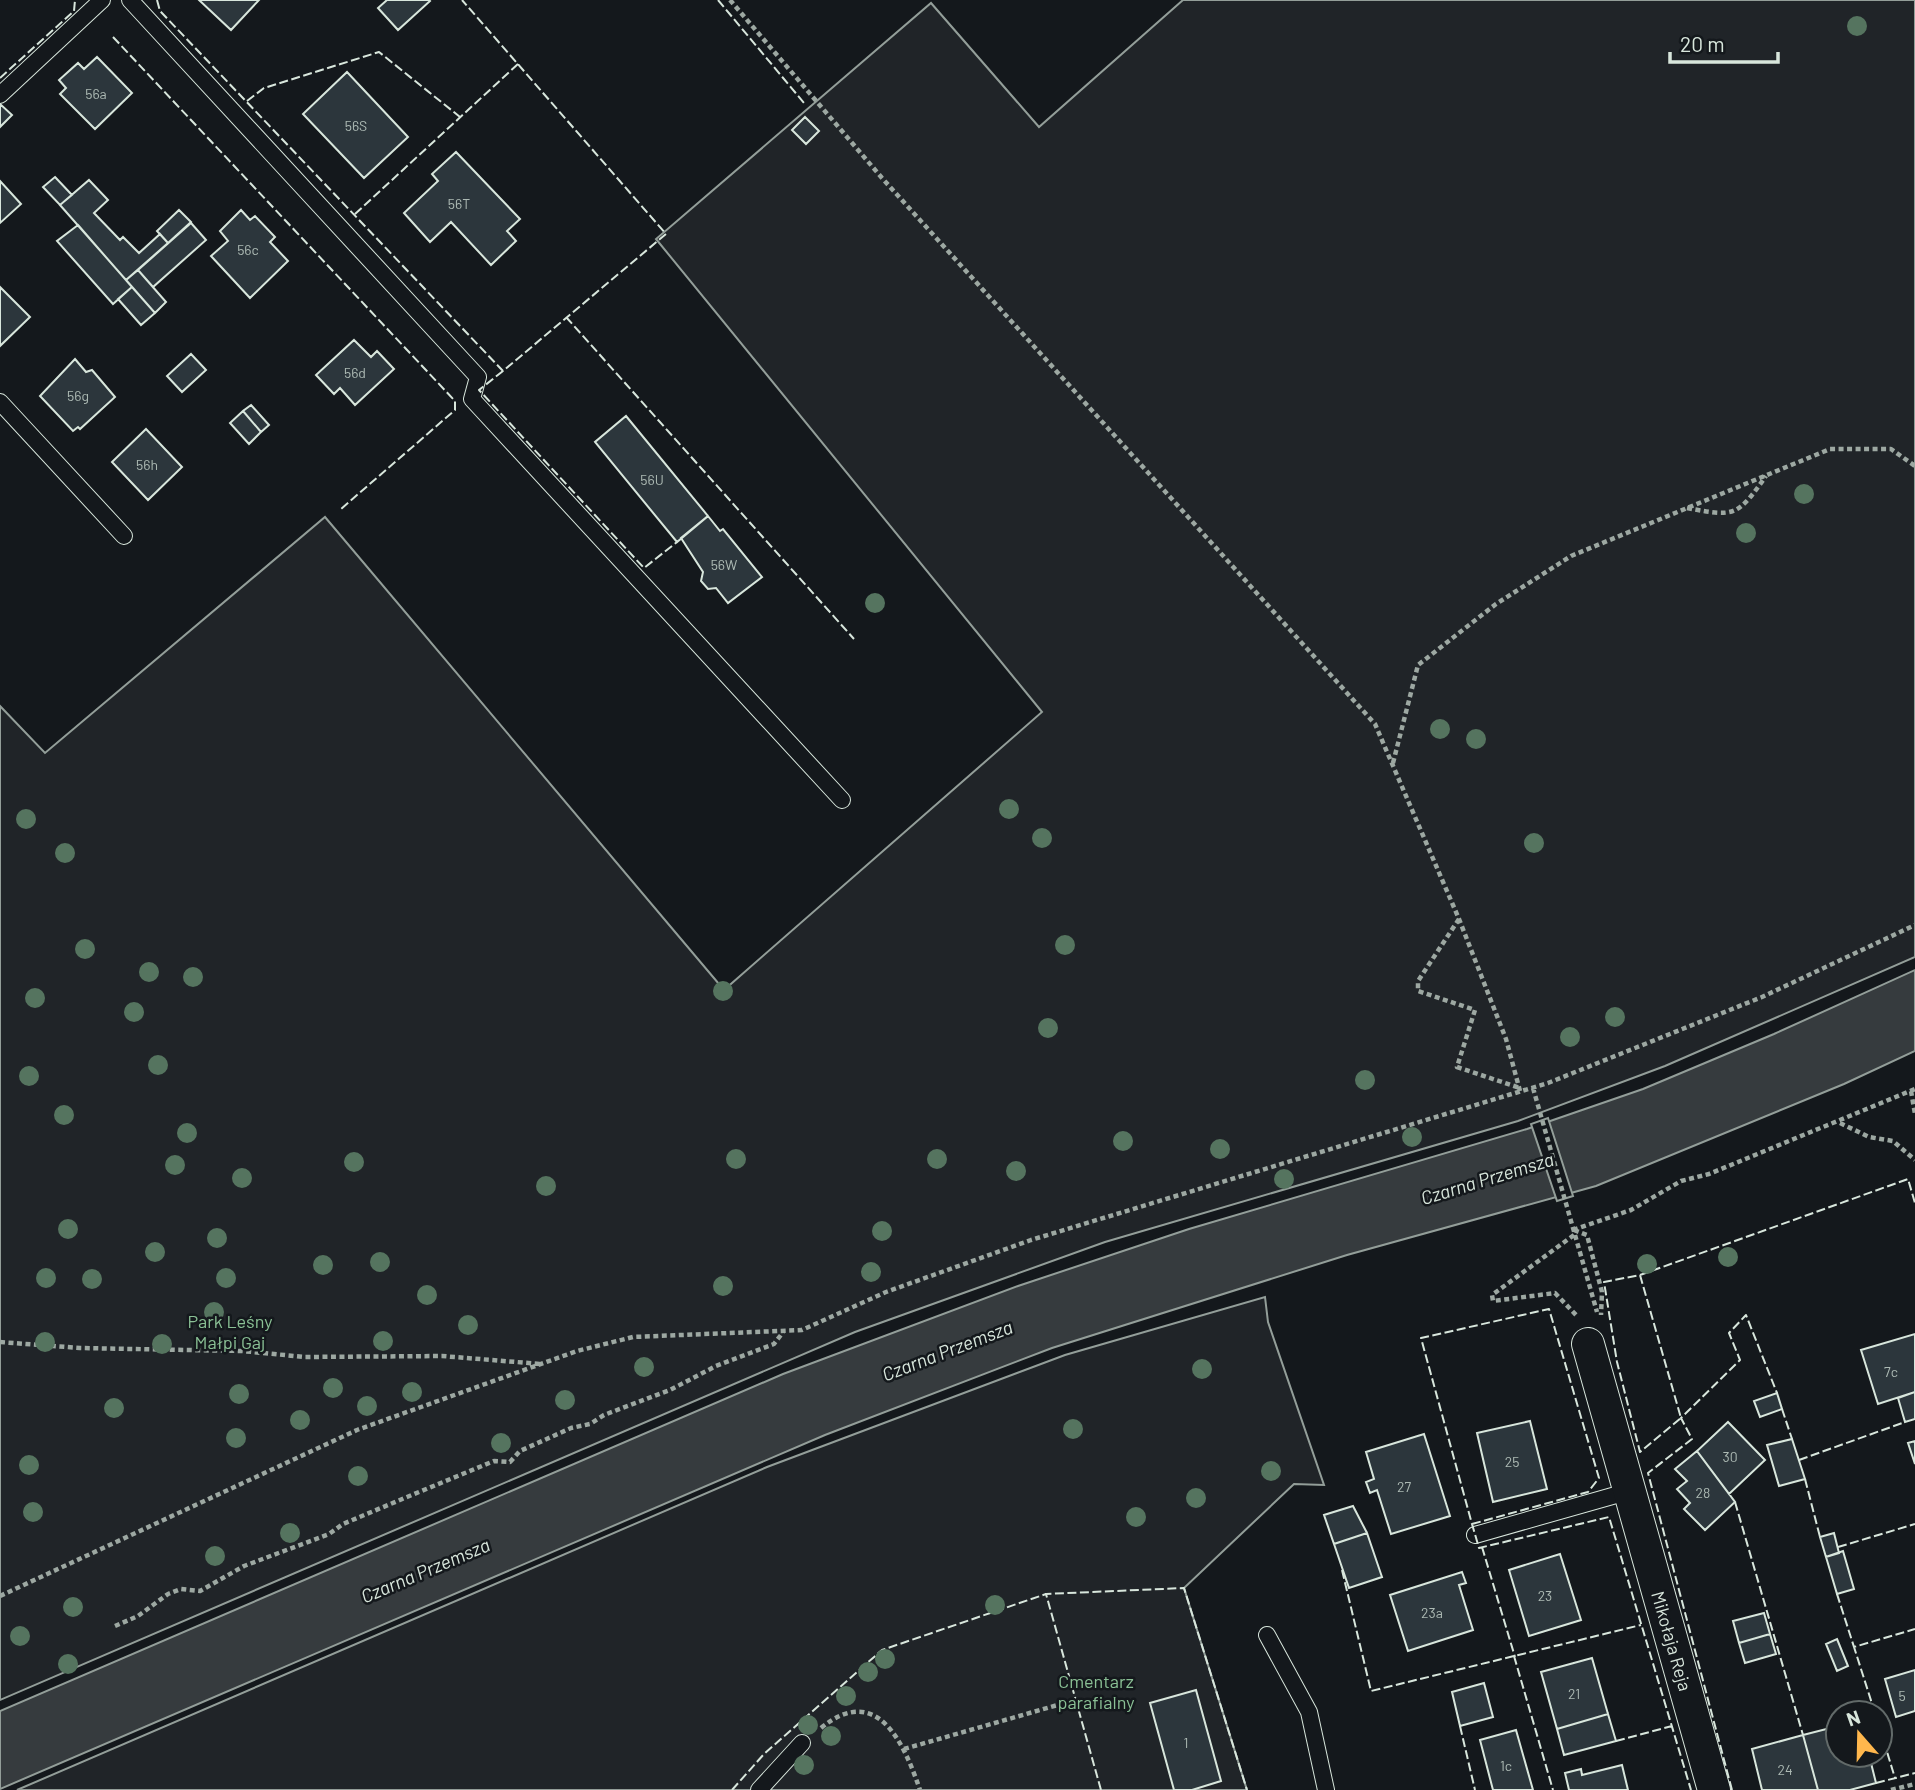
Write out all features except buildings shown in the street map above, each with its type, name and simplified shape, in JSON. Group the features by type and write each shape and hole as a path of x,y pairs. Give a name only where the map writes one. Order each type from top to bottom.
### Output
{"street":[{"name":"Mikołaja Reja","path":"1589,1329 1630,1491 1714,1790"}],"lane":[{"path":"0,95 102,0"},
{"path":"130,0 478,377 471,398 842,800"},
{"path":"0,402 124,536"},
{"path":"1475,1535 1630,1491"},
{"path":"1267,1635 1309,1712 1326,1790"},
{"path":"759,1790 802,1743"}],"path":[{"path":"730,0 882,178 1375,724 1459,919 1506,1039 1520,1090"},
{"path":"1392,765 1418,665 1496,604 1571,556 1830,449 1891,449 1915,466"},
{"path":"1686,508 1726,515 1746,504 1767,475"},
{"path":"1459,919 1419,981 1418,991 1475,1010 1457,1066 1520,1090"},
{"path":"0,1596 357,1430 542,1364 633,1337 802,1330 886,1292 1031,1240 1533,1088 1762,997 1915,925"},
{"path":"1533,1088 1593,1300"},
{"path":"1573,1231 1587,1235 1602,1292 1603,1308 1589,1329 1555,1293 1493,1301 1492,1295 1573,1231 1631,1210 1681,1181 1709,1174 1839,1123 1913,1090 1915,1114"},
{"path":"1839,1123 1868,1137 1893,1141 1915,1160"},
{"path":"115,1626 138,1616 168,1594 181,1589 200,1591 244,1566 322,1537 343,1524 407,1497 494,1461 510,1462 520,1451 571,1428 590,1424 604,1415 670,1390 716,1366 774,1344 784,1331"},
{"path":"0,1342 80,1348 242,1351 305,1357 442,1356 542,1364"},
{"path":"904,1749 1068,1702"},
{"path":"802,1743 833,1718 861,1710 883,1718 904,1749 920,1790"},
{"path":"1891,1790 1915,1784"}],"green space":[{"name":"Park Leśny Małpi Gaj","path":"1183,0 1915,0 1915,957 1665,1066 1518,1121 1105,1242 855,1332 0,1700 0,706 45,753 325,517 724,990 1042,712 656,239 931,3 1039,127"},
{"name":"Cmentarz parafialny","path":"1265,1297 1268,1322 1324,1485 1294,1484 1184,1588 1247,1790 17,1790 767,1467 1065,1355"}],"water":[{"name":"Czarna Przemsza","path":"1915,970 1915,1051 1844,1084 1596,1186 1347,1255 1052,1348 825,1435 0,1789 0,1711 783,1374 1018,1286 1189,1229 1527,1129 1643,1089 1774,1034"}],"pier":[{"path":"1548,1118 1573,1196 1557,1201 1531,1124"}],"fence":[{"path":"0,78 74,11 75,0"},
{"path":"157,0 160,11 503,371 666,234 462,0"},
{"path":"718,0 804,103"},
{"path":"113,37 455,401 455,410 341,509"},
{"path":"247,101 264,88 379,52 460,117"},
{"path":"355,214 518,64"},
{"path":"566,317 854,639"},
{"path":"503,371 479,390 644,568 677,542"},
{"path":"1640,1275 1908,1179 1915,1203"},
{"path":"1640,1275 1681,1418 1640,1452 1617,1362 1604,1282 1640,1275"},
{"path":"1472,1524 1588,1492 1599,1478 1549,1309 1421,1338 1472,1524 1479,1548 1609,1517 1691,1790"},
{"path":"1732,1790 1648,1473 1692,1439 1681,1418 1740,1360 1729,1333 1746,1315 1777,1393"},
{"path":"1782,1409 1792,1439"},
{"path":"1799,1460 1905,1422"},
{"path":"1805,1479 1820,1537"},
{"path":"1735,1502 1803,1735"},
{"path":"1838,1547 1915,1524"},
{"path":"1482,1547 1515,1657"},
{"path":"1342,1570 1371,1691 1641,1625"},
{"path":"1101,1790 1046,1594 1184,1588 1247,1790"},
{"path":"732,1790 764,1754 882,1650 1046,1594"},
{"path":"1837,1594 1854,1647"},
{"path":"1871,1699 1854,1647 1915,1629"},
{"path":"1514,1656 1553,1790"},
{"path":"1460,1726 1475,1790"},
{"path":"1616,1741 1672,1726"},
{"path":"1892,1769 1895,1778"},
{"path":"1876,1783 1915,1773"}]}
